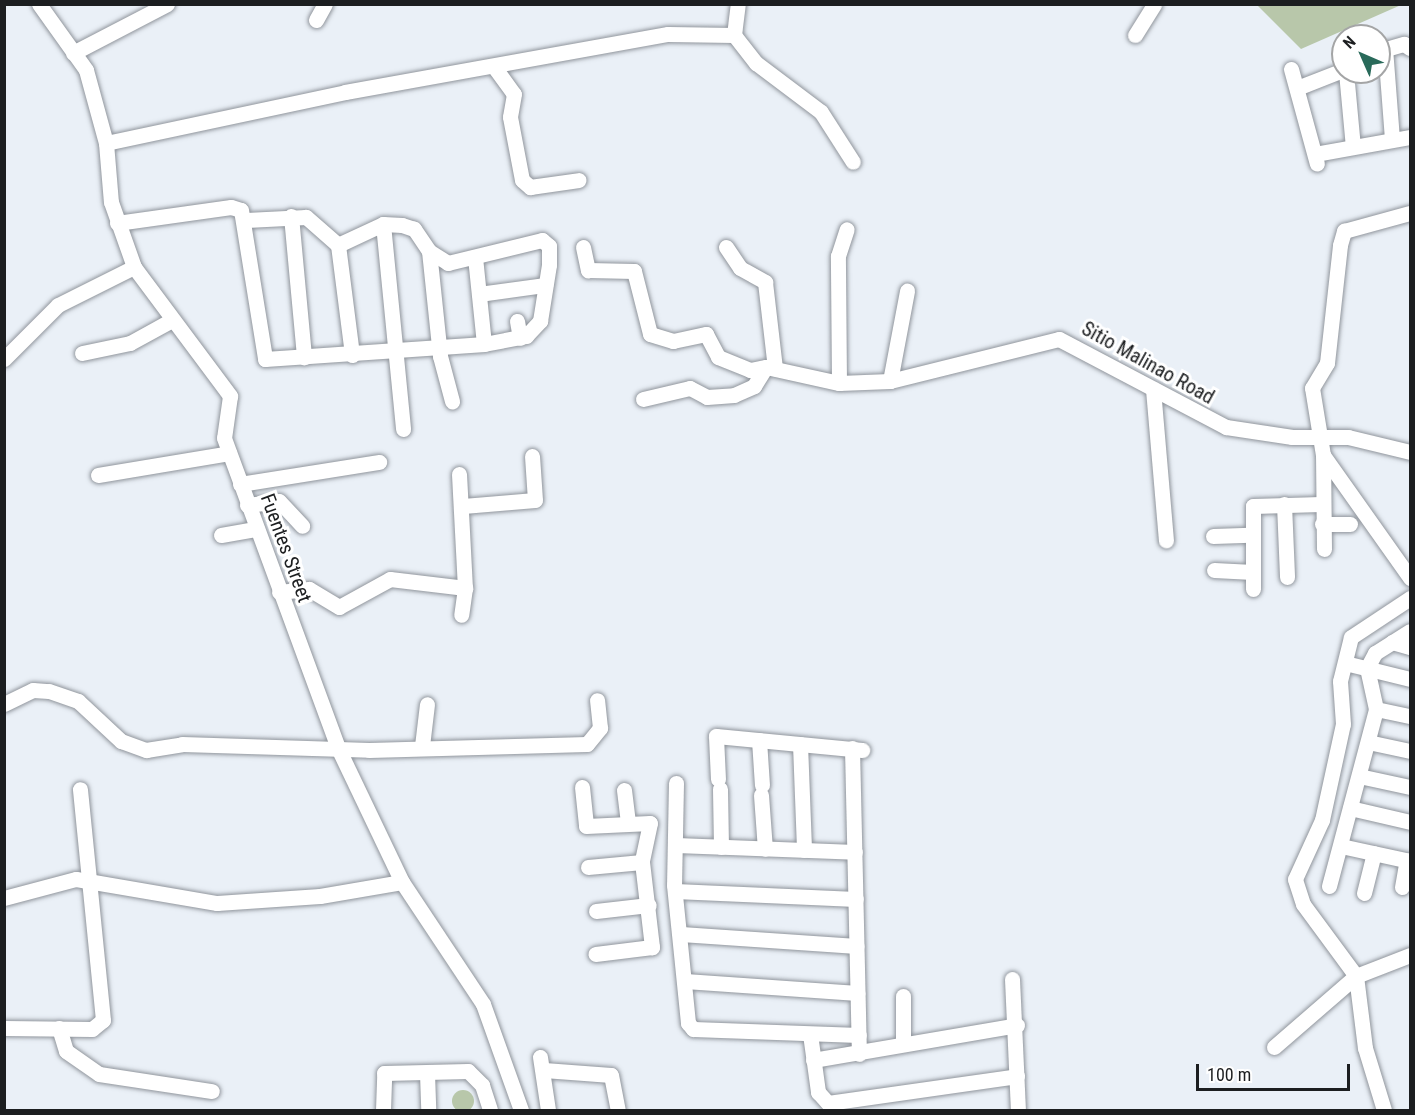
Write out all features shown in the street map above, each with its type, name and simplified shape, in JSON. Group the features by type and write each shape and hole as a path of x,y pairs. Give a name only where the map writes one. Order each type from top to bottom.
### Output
{"street":[{"name":"Fuentes Street","path":"39,4 86,70 106,143 117,224 134,267 230,396 224,438 279,592 339,748 402,882 483,1004 521,1110"},
{"path":"73,52 167,4"},
{"path":"316,20 324,4"},
{"path":"738,4 734,35 756,63 821,112 853,162"},
{"path":"1135,35 1154,4"},
{"path":"106,143 345,92 495,68 668,33 734,35"},
{"path":"1391,49 1410,48"},
{"path":"495,68 514,94 510,117 522,180 530,186 579,180"},
{"path":"1291,69 1316,159 1353,147 1410,137"},
{"path":"1297,88 1331,76"},
{"path":"1346,84 1353,147"},
{"path":"1386,84 1392,140"},
{"path":"117,224 231,207 241,210 246,220 260,352 266,359 352,355 484,344 520,338 535,329 545,285 549,246 542,240 448,262 429,251 414,229 383,224 338,245"},
{"path":"1324,549 1321,504 1323,455 1312,388 1327,363 1344,231 1410,213"},
{"path":"291,216 304,357"},
{"path":"246,220 306,217 338,245 352,355"},
{"path":"383,224 403,429"},
{"path":"839,383 838,256 847,229"},
{"name":"Sitio Malinao Road","path":"583,246 588,270 634,271 650,334 673,341 706,334 728,363 750,370 770,368 839,383 890,381 1053,339 1080,347 1226,427 1320,437 1348,437 1410,452"},
{"path":"643,399 690,388 707,397 734,396 754,386 770,368 765,282 740,268 726,248"},
{"path":"429,251 439,349 452,401"},
{"path":"475,257 484,344"},
{"path":"4,359 58,305 134,267"},
{"path":"479,294 545,285"},
{"path":"890,381 907,291"},
{"path":"82,353 130,343 172,320"},
{"path":"517,321 520,338"},
{"path":"1153,389 1166,540"},
{"path":"98,475 229,453"},
{"path":"1323,455 1410,578"},
{"path":"463,506 535,500 532,456"},
{"path":"240,484 379,462"},
{"path":"459,474 463,506 465,588 461,615"},
{"path":"247,505 279,501 292,509 302,526"},
{"path":"1284,504 1287,577"},
{"path":"1253,589 1250,535 1252,506 1321,504"},
{"path":"1322,524 1350,524"},
{"path":"221,534 256,529"},
{"path":"1213,536 1250,535"},
{"path":"1214,570 1253,572"},
{"path":"279,592 309,589 339,607 390,579 465,588"},
{"path":"1384,1110 1365,1048 1356,976 1303,904 1295,879 1322,820 1343,724 1345,663 1356,629 1410,598"},
{"path":"1329,886 1376,709 1367,668 1375,653 1410,631"},
{"path":"1392,642 1410,647"},
{"path":"1345,663 1410,679"},
{"path":"4,704 33,690 49,691 78,701 122,741 146,750 182,744 339,748 587,744 600,728 597,700"},
{"path":"422,746 428,704"},
{"path":"1376,709 1410,716"},
{"path":"721,847 716,736 857,749 855,852 859,1054"},
{"path":"759,740 765,849"},
{"path":"1368,742 1410,751"},
{"path":"800,744 804,850"},
{"path":"1359,776 1410,787"},
{"path":"676,783 674,888 681,934 686,1017 693,1029 859,1035"},
{"path":"582,787 586,826 628,822 650,823 642,862 649,905 652,947 595,954"},
{"path":"4,1028 92,1029 103,1020 80,789"},
{"path":"624,790 628,822"},
{"path":"1350,808 1410,822"},
{"path":"676,845 855,852"},
{"path":"1341,846 1409,861 1402,887"},
{"path":"1364,892 1374,853"},
{"path":"588,867 642,862"},
{"path":"4,898 70,880 217,903 320,896 402,882"},
{"path":"646,889 674,888 856,899"},
{"path":"596,911 649,905"},
{"path":"681,934 857,946"},
{"path":"1274,1047 1356,976 1410,956"},
{"path":"1012,980 1017,1025 1018,1110"},
{"path":"685,981 858,993"},
{"path":"903,996 903,1043"},
{"path":"813,1060 859,1054 903,1043 1017,1025"},
{"path":"59,1028 66,1051 99,1074 212,1091"},
{"path":"810,1034 820,1099 828,1103 1017,1076"},
{"path":"548,1110 542,1064 611,1075 618,1110"},
{"path":"383,1110 384,1073 473,1073 490,1110"},
{"path":"427,1073 428,1110"}],"green space":[{"path":"1257,5 1401,5 1358,24 1331,24 1331,36 1301,49"},
{"path":"463,1090 471,1093 474,1101 471,1109 463,1112 455,1109 452,1101 455,1093"}]}
